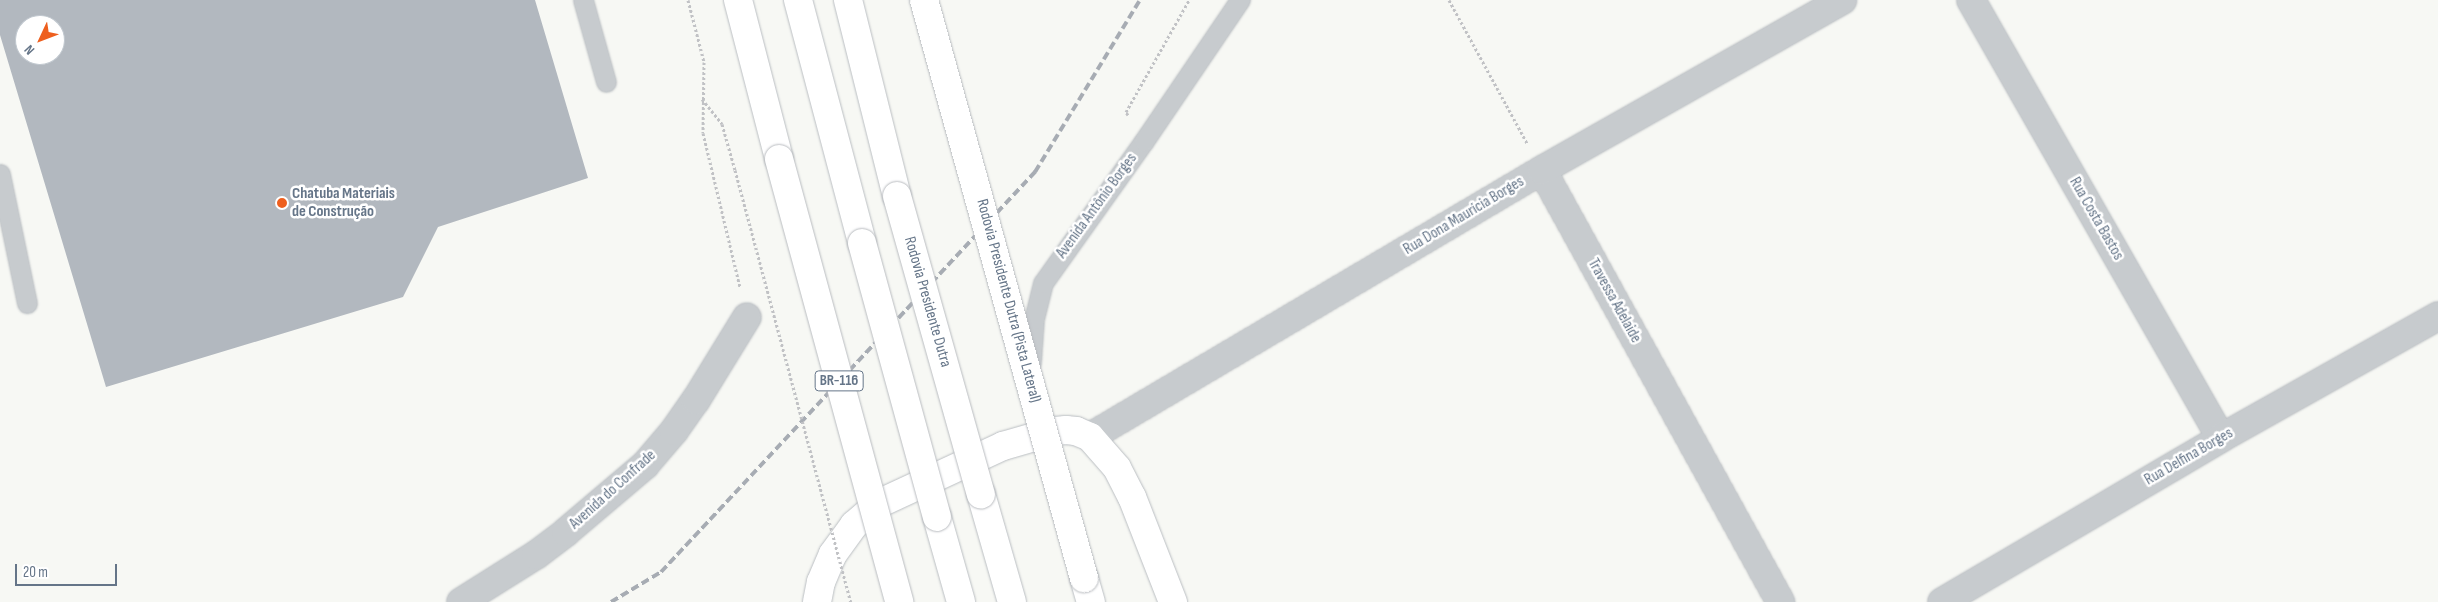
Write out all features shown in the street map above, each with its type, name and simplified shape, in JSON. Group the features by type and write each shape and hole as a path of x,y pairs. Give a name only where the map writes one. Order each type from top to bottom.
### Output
{"main road":[{"name":"BR-116","path":"738,0 779,159 900,602"},
{"path":"798,0 862,243 961,602"},
{"name":"Rodovia Presidente Dutra","path":"848,0 897,196 1012,602"},
{"name":"Rodovia Presidente Dutra (Pista Lateral)","path":"924,0 1088,590"},
{"path":"817,602 821,582 833,554 847,534 871,509 893,495 1003,446 1028,438 1066,430 1076,431 1090,437 1110,458 1132,496 1173,602"}],"street":[{"name":"Rua Dona Maurícia Borges","path":"1090,437 1542,170 1842,0"},
{"name":"Rua Costa Bastos","path":"1971,0 2220,438"},
{"name":"Travessa Adelaide","path":"1542,170 1780,602"},
{"name":"Rua Delfina Borges","path":"1942,602 2220,438 2438,316"},
{"name":"Avenida do Confrade","path":"461,602 536,555 645,465 674,431 696,400 747,317"}],"lane":[{"path":"583,0 606,82"},
{"name":"Avenida Antônio Borges","path":"1028,438 1031,339 1037,300 1043,283 1144,141 1240,0"},
{"path":"0,174 27,303"}],"path":[{"path":"688,0 704,62 703,133 747,317"},
{"path":"1144,141 1126,112 1189,0"},
{"path":"1449,0 1542,170"},
{"path":"702,98 722,124 851,602"}],"building":[{"name":"Chatuba Materiais de Construção","path":"0,0 535,0 588,178 438,227 403,297 106,387 0,35"}],"railway":[{"path":"611,602 661,572 1035,172 1140,0"}],"place":[{"name":"Chatuba Materiais de Construção","path":"282,203"}]}
